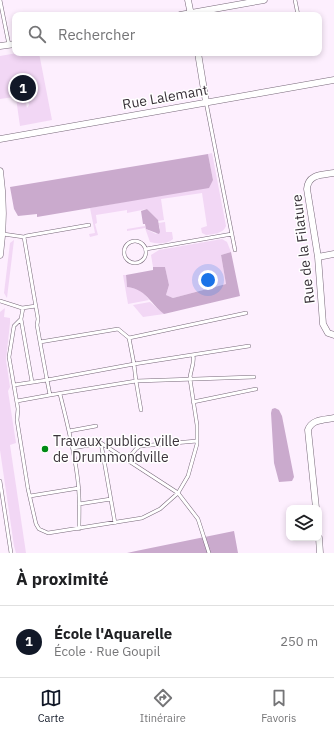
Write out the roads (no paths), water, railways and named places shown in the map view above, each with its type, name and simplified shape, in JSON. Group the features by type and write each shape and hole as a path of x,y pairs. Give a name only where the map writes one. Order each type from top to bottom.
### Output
{"street":[{"path":"188,0 190,12"},
{"path":"201,12 264,0"},
{"path":"0,46 12,44"},
{"path":"198,56 206,102"},
{"name":"Rue Lalemant","path":"0,139 334,80"},
{"path":"0,171 4,206 3,234 0,255"},
{"name":"Rue de la Filature","path":"334,173 314,177 309,180 307,186 318,257 323,324 328,333 334,335"},
{"path":"318,257 334,254"},
{"path":"316,505 308,430 314,422 334,418"},
{"path":"319,541 320,553"}],"lane":[{"path":"0,0 12,44"},
{"path":"295,0 297,12"},
{"path":"206,102 235,250"},
{"path":"3,234 24,238 26,236 89,225"},
{"path":"146,249 232,234"},
{"path":"24,238 38,319 37,325 50,396"},
{"path":"131,241 138,241 145,246 146,249 144,259 137,263 127,260 124,254 125,246 131,241"},
{"path":"0,301 23,308 36,306"},
{"path":"23,308 21,319 32,382"},
{"path":"129,338 246,313"},
{"path":"21,319 14,326 9,357 17,401 18,420 30,496 36,524 42,531 48,533 142,518 154,513 167,504 178,493 188,476 196,453 197,441 190,379 194,363 193,355"},
{"path":"40,342 118,329 129,338 141,410"},
{"path":"14,385 249,346"},
{"path":"17,401 136,381 254,377"},
{"path":"193,402 256,389"},
{"path":"60,394 69,431 79,488 79,528"},
{"path":"69,431 96,426"},
{"path":"127,460 140,446 197,441"},
{"path":"72,448 101,443 178,493 198,519 209,553"},
{"path":"101,443 115,523"},
{"path":"0,481 11,553"},
{"path":"30,496 79,488"},
{"path":"79,504 111,499"}],"place":[{"name":"École l'Aquarelle","path":"23,88"},
{"name":"Travaux publics ville de Drummondville","path":"45,449"}]}
